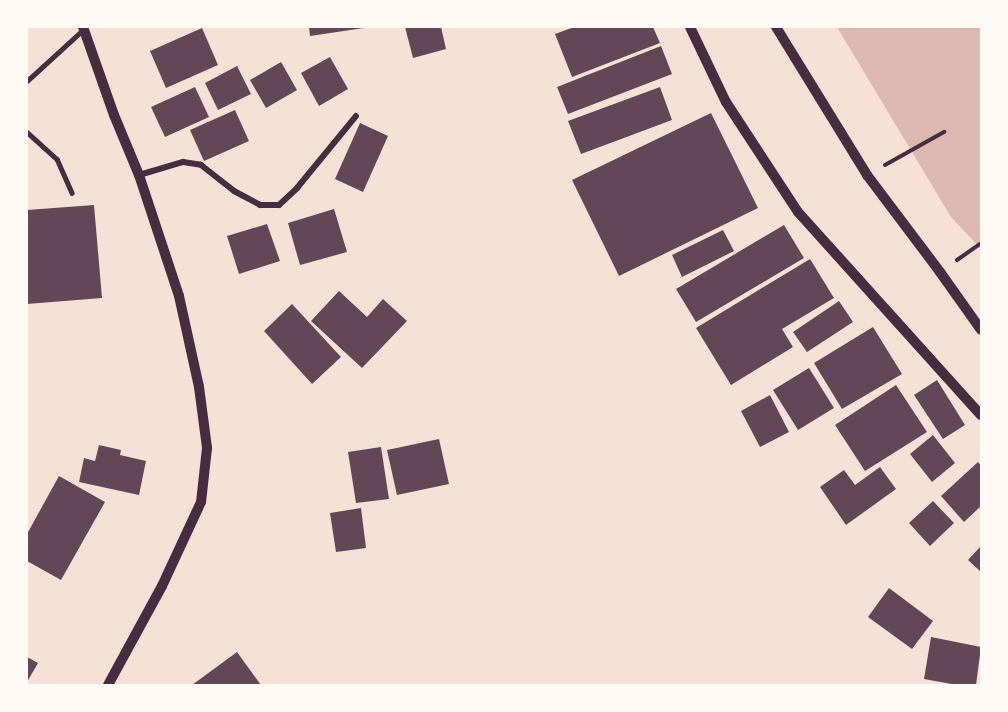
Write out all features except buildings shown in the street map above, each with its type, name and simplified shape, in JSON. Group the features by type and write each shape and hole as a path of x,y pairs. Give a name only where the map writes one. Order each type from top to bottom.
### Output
{"street":[{"path":"690,27 726,102 798,212 981,415"},
{"path":"776,27 867,176 981,330"},
{"path":"83,28 139,175 179,297 199,387 207,448 201,502 162,586 108,685"},
{"path":"139,175 183,162 201,165 234,191 260,206 279,206 297,188 356,116"}],"lane":[{"path":"27,81 83,28"},
{"path":"27,132 57,159 72,193"}],"path":[{"path":"867,176 944,132"},
{"path":"940,272 981,243"}],"shaded area":[{"path":"837,27 981,27 981,249 951,217"}]}
